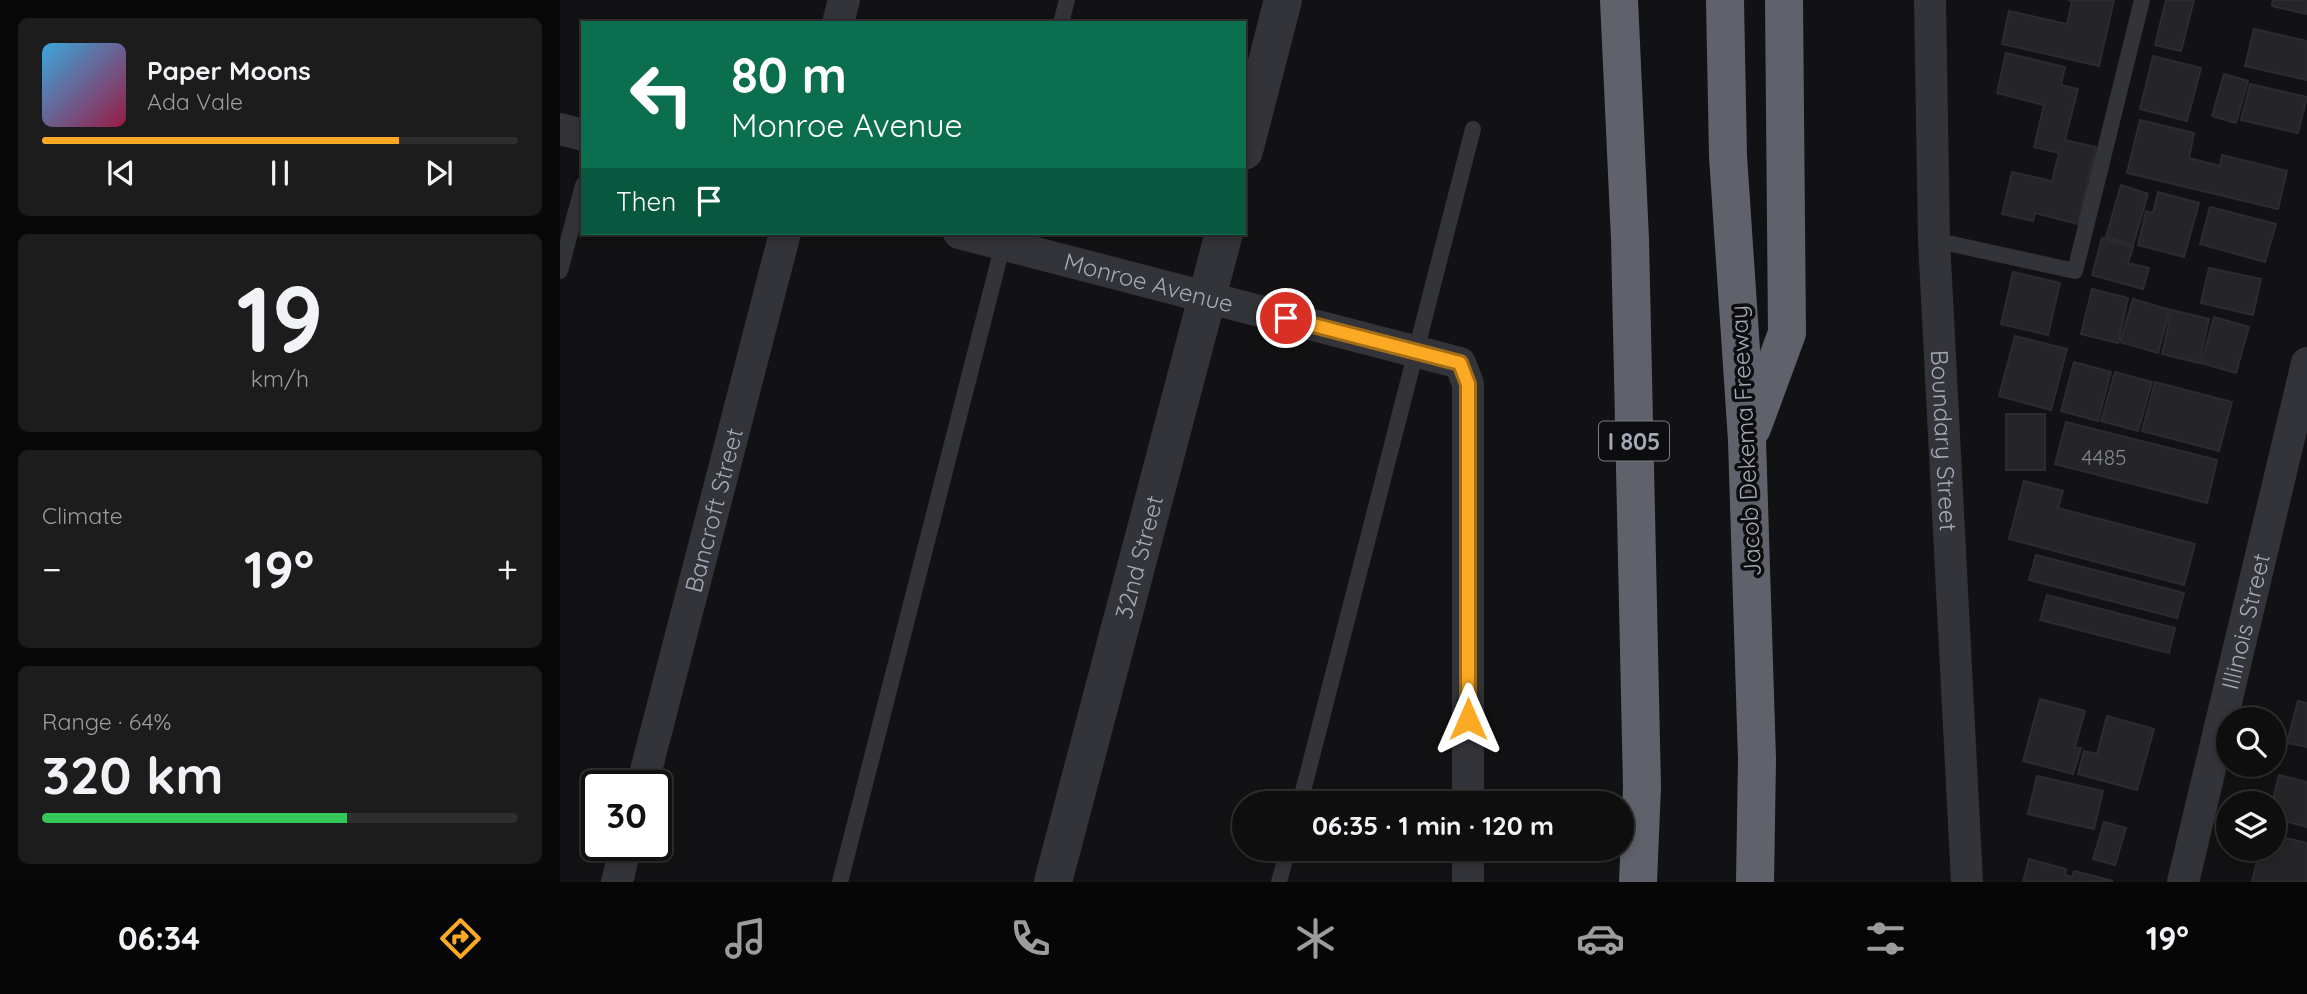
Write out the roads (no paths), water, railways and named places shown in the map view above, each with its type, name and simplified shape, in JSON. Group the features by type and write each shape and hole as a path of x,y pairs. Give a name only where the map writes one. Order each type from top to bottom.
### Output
{"highway":[{"name":"I 805","path":"1619,0 1630,239 1642,774 1638,882"},
{"name":"Jacob Dekema Freeway","path":"1726,0 1728,156 1747,440 1757,759 1755,882"},
{"path":"1747,440 1787,333 1784,0"}],"street":[{"path":"839,21 844,0"},
{"path":"1246,143 1283,0"},
{"name":"Boundary Street","path":"1930,0 1934,240 1966,882"},
{"path":"560,129 581,134"},
{"name":"Bancroft Street","path":"646,770 784,235"},
{"name":"Monroe Avenue","path":"973,235 1004,239 1207,297 1460,363 1468,384 1468,791"},
{"name":"32nd Street","path":"1054,882 1223,235"},
{"name":"Illinois Street","path":"2183,882 2307,363"},
{"path":"617,882 622,861"},
{"path":"1468,861 1468,882"}],"lane":[{"path":"1062,21 1067,0"},
{"path":"1934,240 2075,271 2142,0"},
{"path":"1303,791 1418,352 1473,129"},
{"path":"560,271 581,192"},
{"path":"840,882 1004,239"},
{"path":"1279,882 1285,861"}]}
